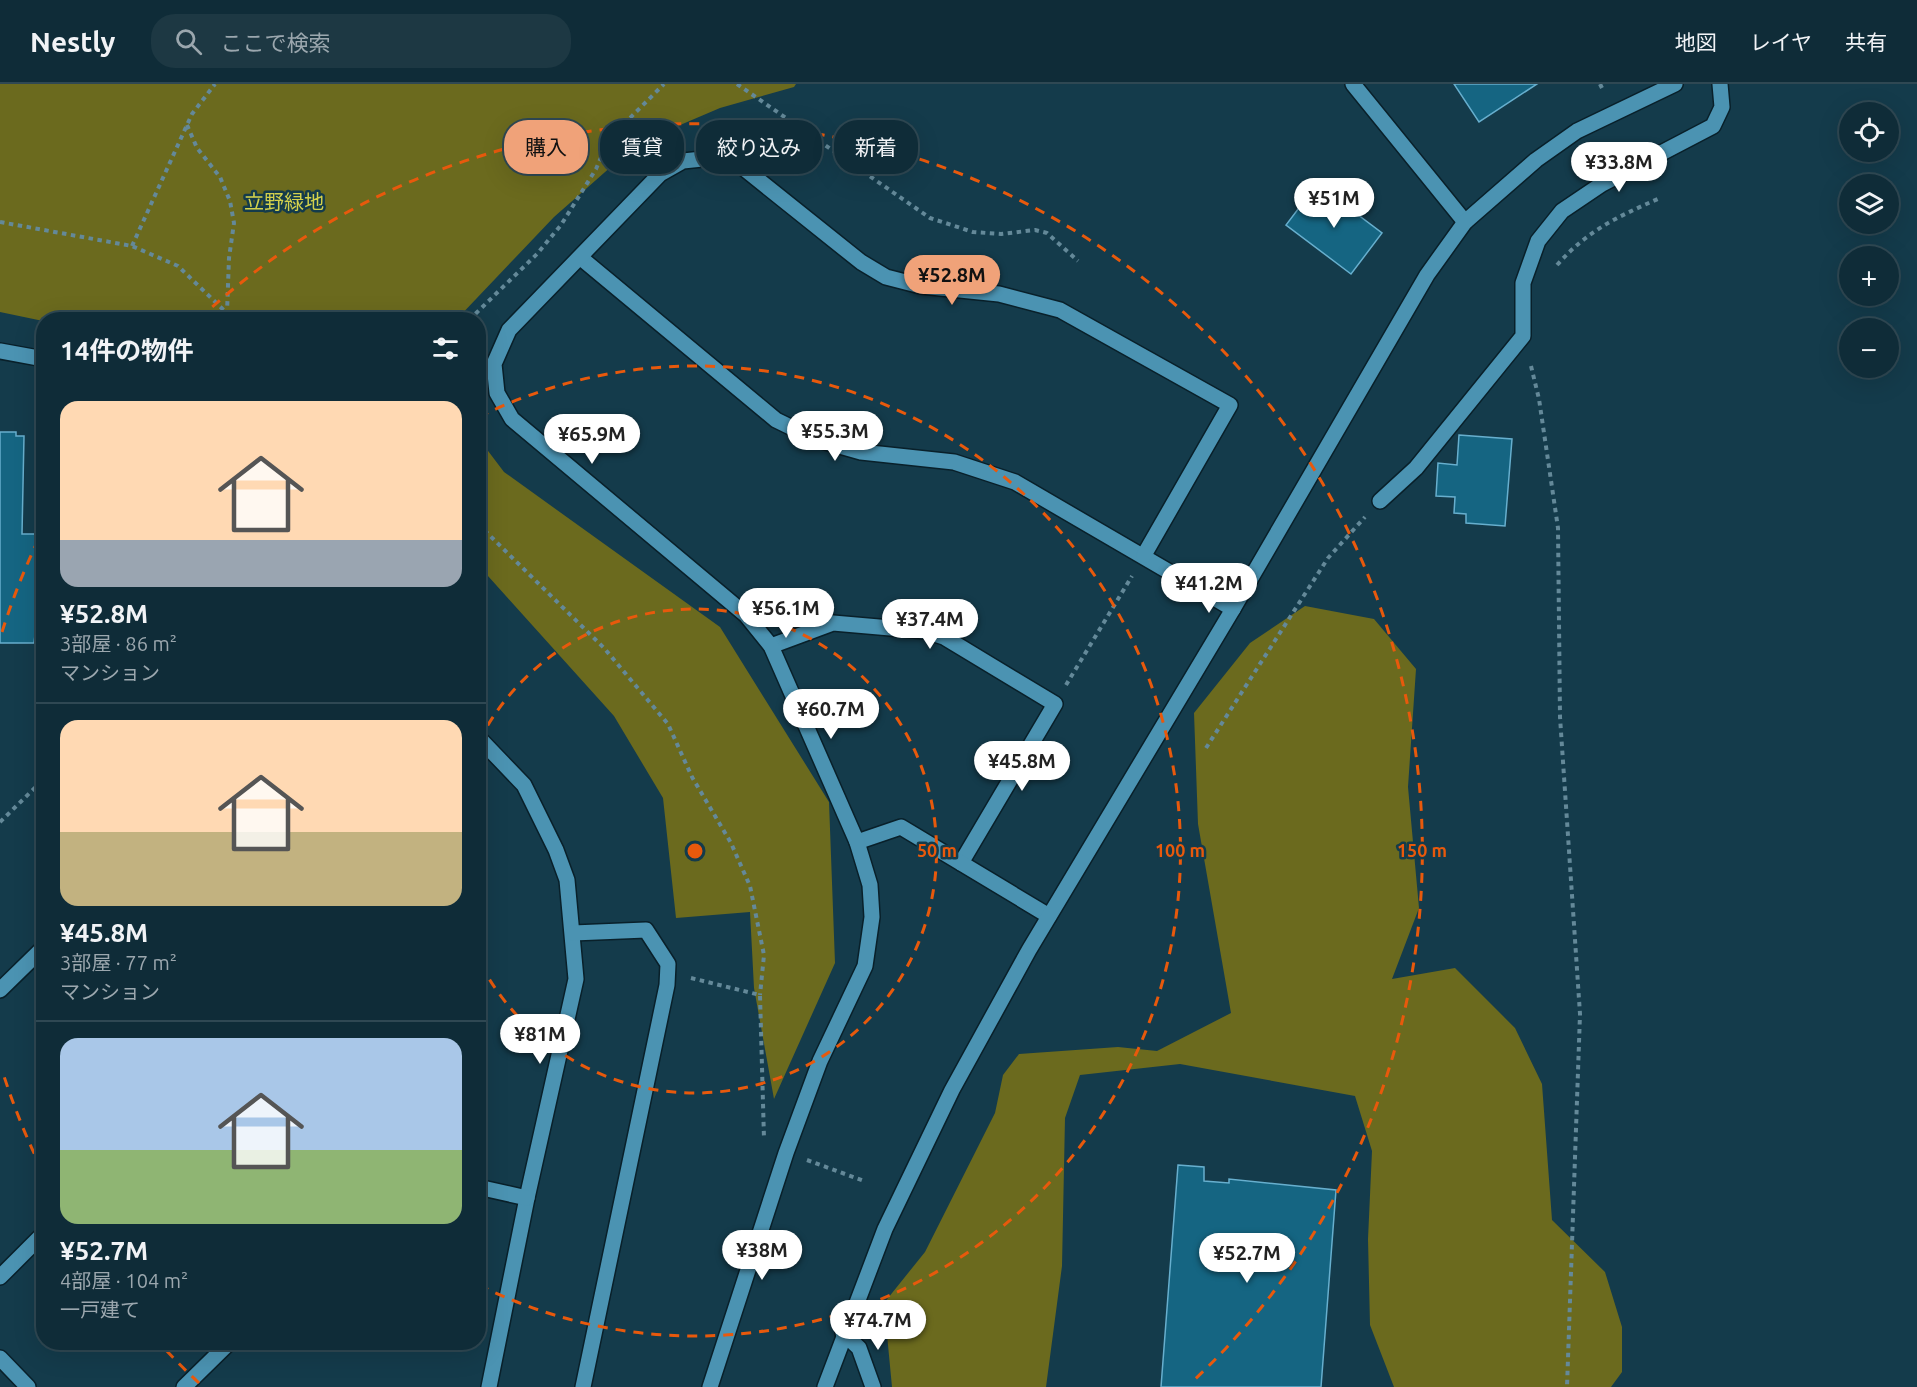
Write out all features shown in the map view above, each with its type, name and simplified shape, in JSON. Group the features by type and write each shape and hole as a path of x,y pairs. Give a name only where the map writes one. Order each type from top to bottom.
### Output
{"street":[{"path":"1353,84 1465,222"},
{"path":"825,1387 843,1334 885,1229 952,1090 1049,916 1233,609 1427,275 1465,222 1536,160 1577,131 1675,84"},
{"path":"1380,501 1416,468 1523,336 1523,283 1538,241 1562,211 1602,184 1713,126 1722,107 1720,84"},
{"path":"710,1387 790,1142 820,1061 865,966 873,917 870,885 857,842 771,646 746,615 512,419 497,393 494,364 509,330 660,174 683,161 712,158 741,166 861,262 886,277 921,286 999,294 1060,310 1230,405 1144,555"},
{"path":"581,258 776,420 815,439 861,452 954,462 1015,482 1144,555 1233,609"},
{"path":"0,351 36,358"},
{"path":"771,646 833,623 924,631 944,637 1055,704 961,863"},
{"path":"486,745 524,785 542,816 567,880 576,980 527,1198 489,1387"},
{"path":"857,842 901,827 1049,916"},
{"path":"573,933 646,930 668,964 667,985 583,1387"},
{"path":"0,990 36,955"},
{"path":"486,1188 527,1198"},
{"path":"0,1277 36,1241"},
{"path":"843,1334 859,1348 873,1387"},
{"path":"184,1387 222,1350"},
{"path":"0,1358 28,1387"}],"path":[{"path":"132,246 188,125 215,84"},
{"path":"477,312 537,254 561,225 596,169 609,139 664,84"},
{"path":"737,84 930,218 974,232 1001,234 1035,230 1047,233 1078,261"},
{"path":"188,125 197,148 220,177 230,201 234,224 229,258 227,312"},
{"path":"1550,273 1577,242 1615,218 1660,198"},
{"path":"0,222 132,246 178,266 226,312"},
{"path":"1523,336 1539,399 1558,528 1560,717 1580,1014 1567,1387"},
{"path":"1206,748 1328,558 1380,501"},
{"path":"486,532 604,648 668,724 692,777 731,843 750,886 764,955 760,995 765,1146"},
{"path":"1055,704 1133,574"},
{"path":"0,822 36,787"},
{"path":"667,971 760,995"},
{"path":"806,1160 864,1181"}],"green space":[{"name":"立野緑地","path":"0,84 796,84 794,87 720,108 684,123 684,120 600,120 600,174 603,174 554,217 464,312 36,312 36,320 0,312"},
{"path":"486,448 504,472 720,627 829,802 835,963 774,1099 754,988 750,912 676,918 663,798 614,716 486,574"},
{"path":"1305,606 1374,619 1416,669 1408,787 1419,908 1392,979 1455,968 1515,1028 1542,1084 1552,1220 1605,1272 1622,1327 1622,1372 1611,1387 1394,1387 1370,1325 1368,1239 1372,1151 1355,1096 1180,1064 1080,1075 1065,1118 1062,1266 1046,1387 892,1387 884,1303 925,1252 995,1113 1003,1075 1019,1054 1118,1047 1157,1051 1231,1013 1198,824 1194,713 1250,643"}],"building":[{"path":"1454,84 1537,84 1479,122"},
{"path":"1317,184 1382,233 1351,274 1286,225"},
{"path":"0,432 16,432 16,436 24,436 22,534 36,534 36,635 34,643 0,643"},
{"path":"1459,435 1512,439 1505,526 1466,523 1466,514 1454,513 1455,497 1436,496 1438,463 1457,465"},
{"path":"1178,1165 1204,1167 1204,1181 1229,1183 1229,1179 1336,1190 1321,1387 1161,1387"}]}
